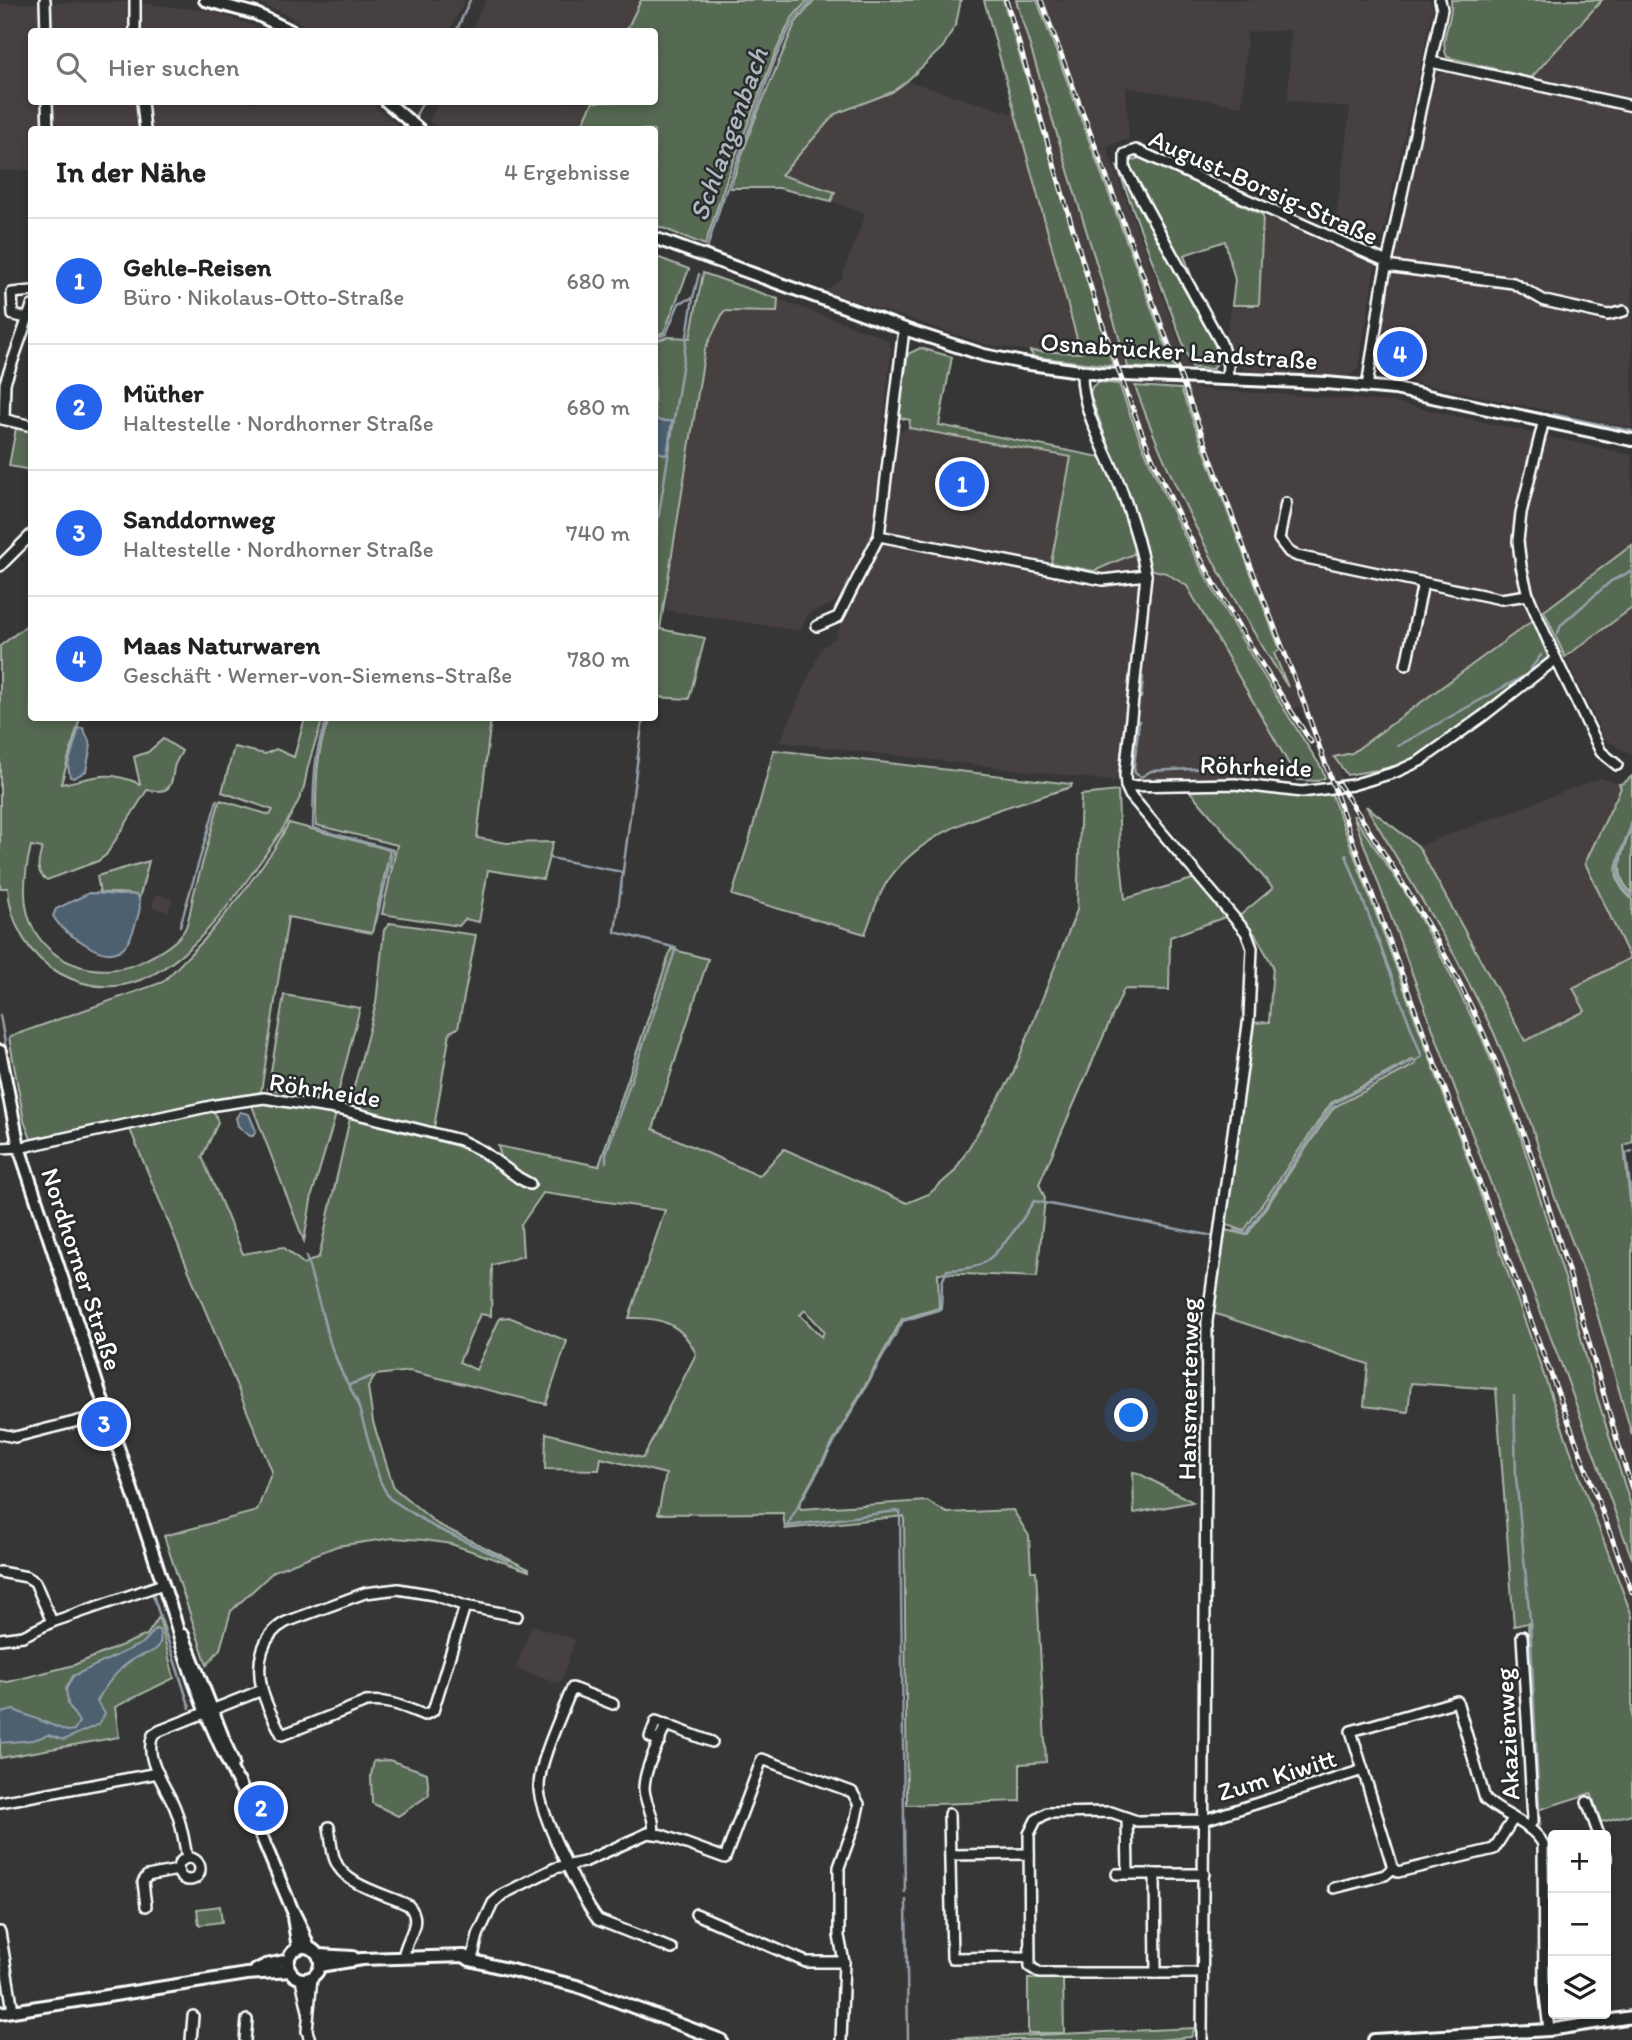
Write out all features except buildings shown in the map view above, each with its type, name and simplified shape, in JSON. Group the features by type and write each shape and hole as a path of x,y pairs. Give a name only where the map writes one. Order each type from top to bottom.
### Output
{"street":[{"path":"45,0 46,28"},
{"path":"135,0 135,28"},
{"path":"205,0 256,14 285,28"},
{"path":"1367,387 1386,264 1442,9 1440,0"},
{"path":"1431,62 1632,106"},
{"path":"47,105 48,126"},
{"path":"142,105 145,126"},
{"path":"391,105 415,126"},
{"name":"August-Borsig-Straße","path":"1227,379 1228,365 1221,343 1125,169 1125,154 1136,150 1386,264 1513,283 1545,300 1608,315 1623,311"},
{"name":"Osnabrücker Landstraße","path":"658,239 904,329 984,355 1082,372 1367,387 1432,396 1632,440"},
{"path":"28,291 12,293 13,315 27,318 5,383 2,419 28,425"},
{"path":"817,626 838,617 879,536 904,329"},
{"path":"1082,372 1091,417 1120,487 1140,547 1146,575 1126,786"},
{"path":"1544,420 1521,513 1518,541 1521,566 1528,595 1601,752 1618,765"},
{"path":"1286,503 1279,539 1289,552 1297,556 1501,599 1528,595"},
{"path":"879,536 1104,580 1146,575"},
{"path":"0,566 28,538"},
{"path":"1406,664 1423,583"},
{"name":"Röhrheide","path":"1126,786 1236,784 1303,792 1352,785 1396,772 1420,761 1556,659"},
{"name":"Hansmertenweg","path":"1126,786 1130,795 1246,932 1252,947 1249,1017 1207,1321 1202,2040"},
{"name":"Nordhorner Straße","path":"0,1051 19,1147 184,1653 311,1954"},
{"name":"Röhrheide","path":"0,1149 216,1105 264,1098 342,1110 460,1140 482,1151 530,1184"},
{"path":"0,1434 15,1437 106,1414"},
{"path":"0,1572 27,1577 35,1582 52,1622"},
{"path":"0,1639 23,1636 52,1622 163,1584"},
{"path":"465,1606 446,1674 433,1711 429,1714 379,1700 366,1702 282,1735 262,1690 260,1670 263,1645 270,1632 286,1622 365,1593 389,1589 434,1595 465,1606 517,1616"},
{"name":"Akazienweg","path":"1522,1636 1533,1820 1528,1828"},
{"path":"614,1704 572,1688 541,1770 538,1788 540,1800 568,1866 598,1920 672,1949"},
{"path":"187,1858 175,1806 150,1750 153,1735 262,1690"},
{"name":"Zum Kiwitt","path":"1393,1868 1351,1731 1457,1701"},
{"name":"Akazienweg","path":"1457,1701 1485,1799 1494,1808 1528,1828 1543,1844 1548,1881 1544,1987 1549,2030"},
{"path":"653,1833 655,1824 644,1791 666,1724 712,1742"},
{"path":"471,1960 478,1935 494,1903 503,1894 555,1868 584,1862 648,1833 725,1858 762,1759 852,1792 859,1804 839,1867 839,1936 844,1962 841,2040"},
{"name":"Zum Kiwitt","path":"1028,1957 1028,1834 1036,1820 1047,1813 1111,1812 1137,1821 1204,1820 1363,1770"},
{"path":"0,1802 158,1773"},
{"path":"1587,1802 1597,1830"},
{"path":"949,1814 952,1958 1028,1957 1030,1967 1040,1973 1202,1973"},
{"path":"1127,1818 1128,1874"},
{"path":"1334,1888 1385,1875 1393,1868 1404,1872 1494,1849 1513,1819"},
{"path":"330,1827 334,1859 342,1871 359,1883 413,1909 416,1923 404,1949 403,1958"},
{"path":"951,1854 1029,1854"},
{"path":"187,1858 199,1862 201,1869 198,1876 192,1880 184,1879 178,1870 179,1863 187,1858"},
{"path":"146,1906 143,1882 147,1876 178,1870"},
{"path":"1117,1874 1204,1874"},
{"path":"1155,1874 1156,1973"},
{"path":"696,1914 806,1962 844,1962"},
{"path":"0,1932 13,2010"},
{"path":"310,2040 307,2031 309,2013 306,1978 311,1954"},
{"path":"290,1966 291,1955 311,1954 362,1959 432,1958 455,1962 471,1960 578,1986 721,2040"},
{"path":"0,2013 247,1974 266,1965 290,1966 306,1978"},
{"path":"191,2040 193,2016"},
{"path":"1374,2040 1549,2030 1632,2017"},
{"path":"245,2040 247,2020"}],"shaded area":[{"path":"253,0 465,0 451,28 307,28 288,15"},
{"path":"486,0 641,0 627,28 472,28"},
{"path":"1003,0 1016,0 1115,330 1144,412 1212,560 1250,629 1285,682 1274,653 1280,650 1037,0 1430,0 1433,8 1383,234 1372,246 1357,245 1334,235 1350,108 1288,100 1291,30 1247,32 1242,106 1126,87 1129,139 1106,146 1197,389 1392,402 1632,455 1632,545 1352,753 1335,757 1342,780 1328,784 1300,706 1287,714 1239,634 1199,565 1131,417 1107,350"},
{"path":"1602,0 1632,0 1632,428 1384,376 1384,326 1389,292 1433,80 1445,72 1528,90 1531,78"},
{"path":"127,2 212,11 260,28 28,28 28,105 373,105 398,126 28,126 28,170 0,171 0,4"},
{"path":"907,81 1017,115 1082,353 1030,351 988,345 825,291 841,280 865,214 831,201 835,193 780,176 835,114 892,92"},
{"path":"437,105 592,105 581,126 435,126 429,121"},
{"path":"1263,215 1375,265 1359,367 1350,376 1245,371 1238,365 1226,334 1232,305 1259,305"},
{"path":"778,299 885,338 891,351 872,534 840,597 830,605 810,612 802,625 802,631 665,610 705,349 724,311 777,312"},
{"path":"909,428 1071,457 1051,562 1094,571 1136,553 1141,577 1141,600 1120,777 1113,781 780,742 821,649 835,638 879,548 886,528 899,432"},
{"path":"1149,569 1166,573 1186,586 1298,780 1237,776 1137,780 1132,776 1152,580"},
{"path":"1632,608 1632,755 1605,739 1565,657"},
{"path":"1601,778 1619,784 1621,788 1585,863 1630,958 1573,988 1585,1011 1525,1041 1418,846"},
{"path":"1346,791 1353,815 1366,806 1455,956 1494,1033 1528,1115 1555,1198 1588,1282 1632,1435 1632,1509 1593,1384 1568,1288 1515,1119 1482,1038 1444,962 1407,895 1355,819 1484,1166 1565,1374 1632,1559 1632,1616 1583,1486 1472,1171 1331,793"},
{"path":"156,894 172,899 168,912 152,907"},
{"path":"532,1625 575,1640 561,1681 556,1683 516,1668"}],"green space":[{"path":"641,0 808,0 791,19 774,56 727,178 705,245 658,226 658,126 581,126 592,105 658,105 658,28 627,28"},
{"path":"815,0 961,0 956,24 943,47 892,92 835,114 781,175 835,192 831,201 779,188 730,188 795,23"},
{"path":"984,0 1003,0 1113,366 1034,357 1030,351 1081,353"},
{"path":"1016,0 1037,0 1174,369 1128,367"},
{"path":"1451,0 1602,0 1531,78 1447,57 1444,43"},
{"path":"1142,157 1263,215 1259,305 1232,305 1235,280 1225,241 1184,255 1193,280 1182,286 1214,342 1219,360 1213,369 1192,368 1117,166"},
{"path":"658,257 689,269 664,332 658,335"},
{"path":"703,273 778,299 777,312 724,311 705,349 660,629 705,638 689,699 658,697 658,340 668,337 690,338"},
{"path":"920,348 952,357 939,425 1105,458 1130,527 1136,553 1094,571 1051,563 1071,457 909,428 910,420 901,418 899,412 908,354"},
{"path":"1098,382 1119,384 1159,484 1208,581 1321,767 1325,778 1317,781 1298,780 1187,586 1166,573 1149,569 1146,549 1090,394 1092,387"},
{"path":"1135,386 1181,389 1280,650 1274,653 1288,687 1203,541 1166,465"},
{"path":"16,428 28,431 28,469 9,466"},
{"path":"1632,545 1632,608 1565,657 1544,611"},
{"path":"1533,620 1551,660 1415,761 1347,775 1334,757 1352,753"},
{"path":"28,624 28,721 79,721 61,784 109,776 140,784 134,757 148,752 163,739 182,751 168,788 161,791 147,790 106,855 98,861 47,880 39,870 42,848 31,846 25,884 30,921 50,950 64,960 80,966 114,969 131,966 157,954 178,938 188,921 220,800 270,815 273,810 222,792 234,747 265,754 276,749 294,757 304,721 322,721 303,790 281,832 217,920 172,962 147,977 120,985 91,985 61,974 31,949 17,927 8,888 0,888 0,646"},
{"path":"329,721 491,721 477,838 507,843 553,842 543,879 488,870 479,922 465,919 459,926 382,914 397,845 316,825 316,784"},
{"path":"774,750 1072,784 1071,787 972,820 948,830 926,844 906,860 889,879 878,898 865,934 732,895"},
{"path":"1632,776 1632,820 1616,870 1618,880 1632,899 1632,1142 1624,1145 1632,1220 1632,1435 1588,1282 1555,1198 1528,1115 1494,1033 1455,956 1366,806 1418,846 1525,1041 1585,1011 1573,988 1630,958 1585,863 1621,788 1619,784"},
{"path":"1187,788 1234,788 1303,796 1331,793 1472,1171 1583,1486 1632,1616 1632,1814 1601,1822 1591,1793 1538,1810 1528,1623 1514,1626 1496,1389 1411,1383 1408,1412 1364,1406 1368,1364 1213,1313 1225,1230 1247,1235 1334,1107 1416,1064 1413,1059 1331,1103 1244,1231 1225,1224 1252,1023 1269,1022 1273,966 1255,934 1238,917 1273,888"},
{"path":"1118,791 1125,899 1196,878 1228,916 1170,937 1169,990 1124,989 1039,1184 1045,1198 1037,1277 938,1273 939,1308 902,1319 798,1505 801,1509 927,1501 947,1513 1013,1510 1029,1536 1031,1571 1036,1571 1046,1762 1020,1764 1020,1801 907,1805 904,1516 785,1529 783,1513 658,1514 666,1474 601,1458 599,1470 545,1469 546,1433 643,1458 696,1354 684,1335 669,1324 651,1319 629,1318 665,1210 543,1193 521,1225 523,1256 492,1265 491,1316 480,1314 459,1362 476,1370 500,1318 509,1317 567,1341 546,1404 410,1371 376,1375 368,1387 373,1422 394,1488 437,1524 529,1571 451,1544 424,1540 393,1538 337,1546 274,1571 231,1611 220,1649 207,1665 164,1536 257,1511 272,1471 129,1127 214,1110 218,1123 202,1157 243,1254 283,1247 304,1264 319,1257 350,1118 457,1146 479,1156 506,1175 498,1146 599,1166 671,949 708,959 653,1129 759,1176 784,1149 907,1203 929,1194 954,1172 1012,1076 1077,910 1081,795","holes":["805,1310 824,1331 822,1337 800,1315"]},
{"path":"1353,815 1407,895 1444,962 1482,1038 1515,1119 1568,1288 1593,1384 1632,1509 1632,1559 1565,1374"},
{"path":"289,823 390,850 372,933 288,917 261,1092 31,1139 24,1121 9,1037 163,982 204,940 238,899"},
{"path":"1632,828 1632,893 1622,878 1620,862"},
{"path":"149,861 139,899 138,896 130,894 100,893 97,876"},
{"path":"390,923 476,935 458,1028 450,1032 434,1128 349,1106 376,1003 384,930"},
{"path":"284,995 360,1008 336,1101 268,1089"},
{"path":"264,1101 336,1114 312,1195 304,1241 251,1103"},
{"path":"1133,1472 1138,1473 1193,1502 1134,1513"},
{"path":"159,1617 174,1678 115,1707 119,1737 0,1758 0,1681 8,1682 74,1665 147,1635"},
{"path":"389,1760 427,1773 429,1795 398,1816 372,1803 371,1775 374,1761"},
{"path":"220,1906 222,1922 199,1925 197,1909"},
{"path":"1063,1978 1064,2033 1028,2033 1028,1979"},
{"path":"1195,2028 1191,2037 1158,2040 920,2040"}],"water":[{"path":"658,420 672,421 667,455 658,452"},
{"path":"79,728 83,728 91,745 86,771 74,778 70,777 68,765"},
{"path":"89,893 138,896 140,909 133,933 118,951 103,953 95,949 67,932 53,916 56,909"},
{"path":"240,1112 249,1114 256,1131 253,1136 238,1126 236,1118"},
{"path":"156,1629 159,1630 161,1638 156,1649 129,1662 103,1691 97,1702 105,1713 99,1724 64,1740 48,1735 33,1740 0,1743 0,1713 14,1710 67,1731 74,1730 79,1722 68,1704 66,1689 73,1676 143,1643"}],"waterway":[{"name":"Schlangenbach","path":"458,28 470,0"},
{"name":"Schlangenbach","path":"707,248 776,57 793,21 812,0"},
{"name":"Schlangenbach","path":"416,115 421,105"},
{"path":"658,521 699,274"},
{"path":"658,337 666,334 679,303 692,298"},
{"path":"1553,414 1632,431"},
{"path":"1558,633 1561,625 1611,581 1632,571"},
{"path":"1398,746 1527,674 1541,655"},
{"path":"1141,698 1143,677"},
{"path":"327,721 316,758 313,828 393,850 376,922"},
{"path":"606,1162 606,1154 676,948 615,932 643,721"},
{"path":"1139,721 1134,767 1135,773 1141,777 1151,771 1212,768"},
{"path":"180,926 217,800"},
{"path":"1632,825 1619,862 1620,881 1632,896"},
{"path":"1234,1230 1246,1234 1333,1104 1422,1057 1346,855"},
{"path":"550,858 622,872"},
{"path":"0,1015 19,1122"},
{"path":"1632,1151 1626,1153 1632,1204"},
{"path":"787,1526 903,1321 941,1309 942,1282 947,1270 971,1267 986,1261 1010,1237 1034,1201 1213,1236"},
{"path":"306,1256 331,1346 357,1401 380,1481 389,1498 434,1527 508,1561"},
{"path":"349,1385 373,1376"},
{"path":"102,1381 107,1395"},
{"path":"1514,1396 1516,1477 1530,1620 1540,1825"},
{"path":"125,1451 130,1466"},
{"path":"136,1483 140,1494"},
{"path":"143,1505 147,1517"},
{"path":"788,1526 900,1512 905,1892"},
{"path":"150,1526 152,1535"},
{"path":"153,1595 190,1708"},
{"path":"906,1900 908,2040"}],"railway":[{"path":"1006,0 1072,227 1108,340 1149,450 1203,563 1311,742"},
{"path":"1041,0 1632,1592"},
{"path":"1338,783 1447,959 1494,1058 1550,1210 1632,1489"}],"place":[{"name":"Maas Naturwaren","path":"1400,354"},
{"name":"Gehle-Reisen","path":"962,484"},
{"name":"Sanddornweg","path":"104,1424"},
{"name":"Müther","path":"261,1808"}]}
